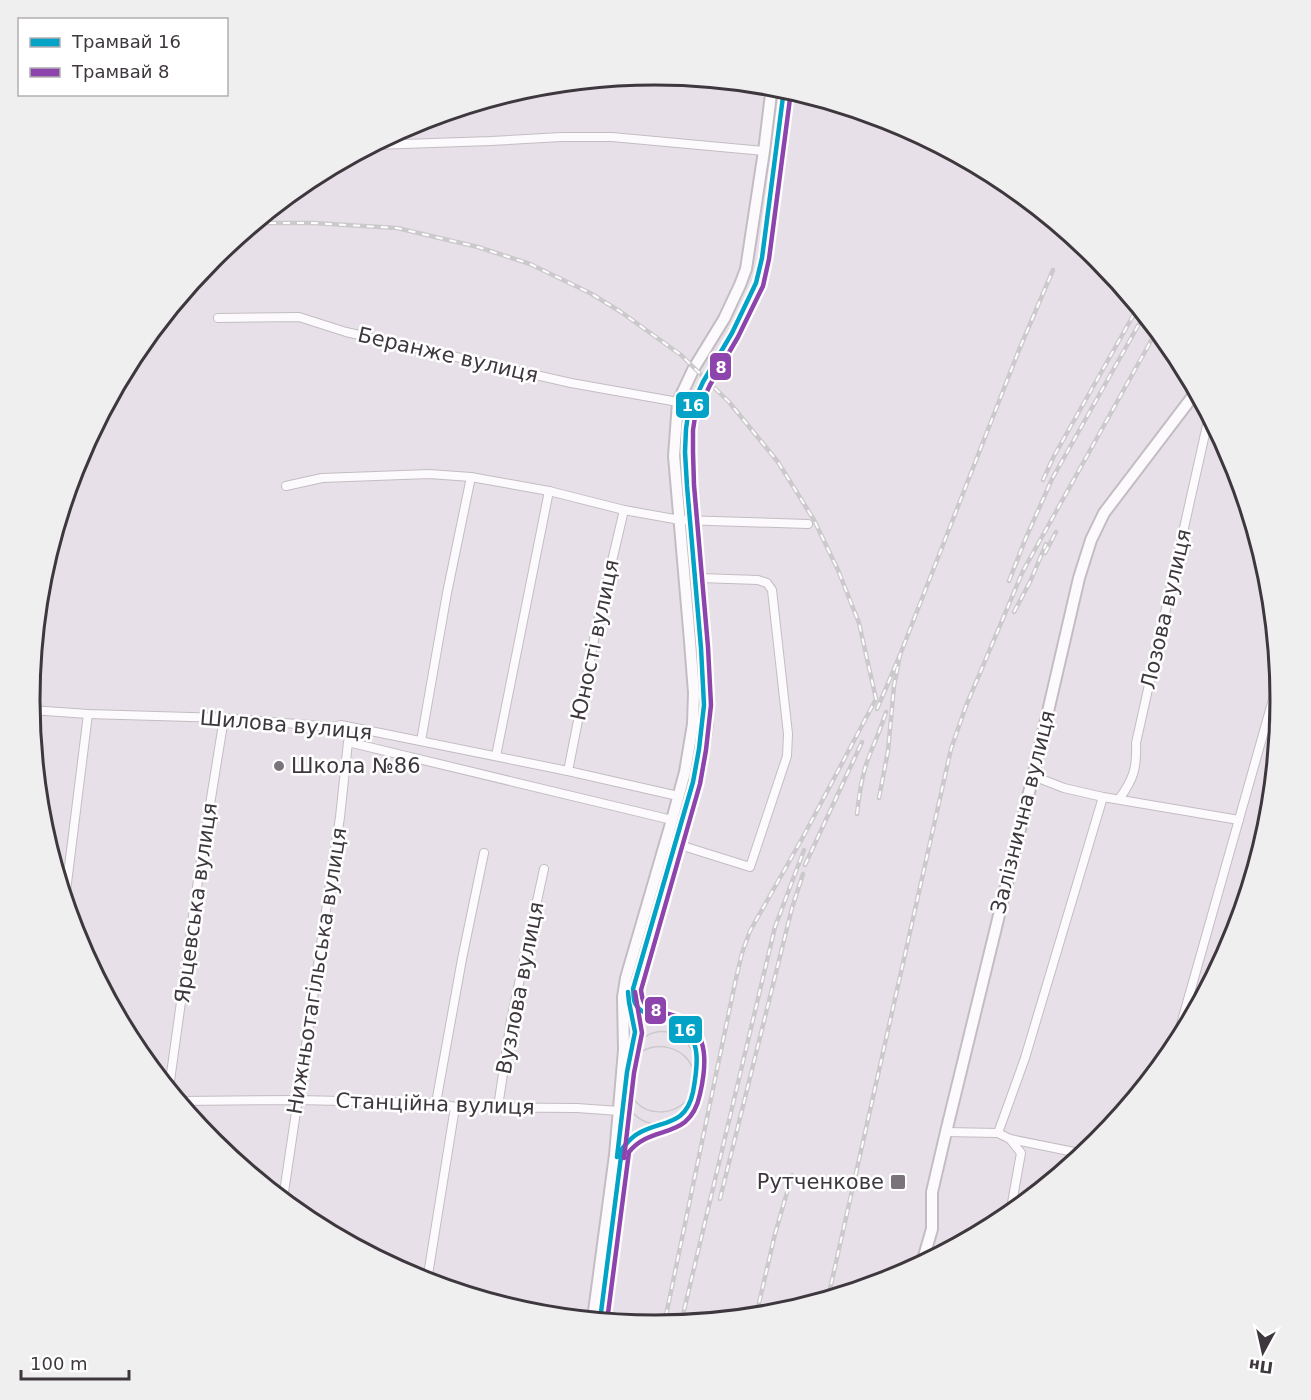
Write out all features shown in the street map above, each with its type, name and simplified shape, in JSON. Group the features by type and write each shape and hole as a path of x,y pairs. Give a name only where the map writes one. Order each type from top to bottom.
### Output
{"street":[{"path":"594,1312 615,1155 624,1050 623,997 626,978 667,841 693,734 694,704 674,456 678,402 694,368 724,319 746,269 771,96"},
{"path":"391,144 612,137 764,151"},
{"name":"Беранже вулиця","path":"218,318 299,317 346,332 571,383 678,402"},
{"name":"Залізнична вулиця","path":"925,1253 932,1229 932,1192 1079,578 1091,540 1104,513 1191,399"},
{"name":"Лозова вулиця","path":"1119,799 1131,782 1135,766 1136,743 1207,427"},
{"path":"285,486 322,478 429,474 471,477 549,491 624,510 680,520 808,524"},
{"path":"421,741 447,593 471,477"},
{"path":"496,756 549,491"},
{"name":"Юності вулиця","path":"568,771 597,625 624,510"},
{"path":"681,846 705,752 709,723 695,520"},
{"path":"667,841 750,867 787,756 788,734 772,590 767,583 759,580 700,578"},
{"name":"Шилова вулиця","path":"41,711 224,718 333,727 341,725 678,796"},
{"path":"1184,1015 1270,711"},
{"path":"67,880 88,714"},
{"name":"Ярцевська вулиця","path":"171,1077 200,866 224,718"},
{"name":"Шилова вулиця","path":"348,742 672,820"},
{"name":"Нижньотагільська вулиця","path":"284,1190 340,817 348,742"},
{"path":"1033,777 1064,788 1103,797 1239,820"},
{"path":"998,1133 1025,1058 1103,797"},
{"path":"436,1103 484,853"},
{"name":"Вузлова вулиця","path":"498,1107 511,1020 544,869"},
{"name":"Станційна вулиця","path":"190,1101 297,1100 436,1103 455,1107 577,1108 619,1111"},
{"path":"429,1271 455,1107"},
{"path":"946,1132 998,1133 1072,1151"},
{"path":"1011,1138 1021,1153 1012,1200"},
{"path":"604,1313 621,1184 621,1175 615,1155"}],"tram line":[{"name":"16","path":"601,1313 622,1149 636,1135 672,1120 685,1111 690,1103 695,1083 697,1065 692,1038 679,1025 640,1010 634,1001 633,989 693,782 704,705 685,452 688,415 756,283 762,258 783,99"},
{"name":"8","path":"608,1313 629,1152 648,1137 679,1126 688,1119 695,1109 704,1073 702,1042 691,1025 674,1015 647,1006 643,1001 641,990 700,784 711,705 694,485 693,430 695,417 763,286 769,259 790,100"},
{"name":"16","path":"617,1157 627,1072 635,1032 628,992"},
{"name":"8","path":"624,1158 634,1073 642,1033 635,992"},
{"path":"629,1057 636,1045 646,1036 656,1032 667,1032 687,1043 697,1067"},
{"path":"631,1061 639,1053 649,1048 669,1048 679,1052 687,1059 695,1079"},
{"path":"626,1080 634,1100 653,1111 660,1112 679,1107 692,1091"},
{"path":"625,1092 630,1109 641,1119 655,1124 673,1122"}],"railway":[{"path":"268,223 397,228 478,247 530,264 590,293 621,312 681,355 729,402 778,462 814,520 838,570 859,623 876,699 750,931 742,953 666,1315"},
{"path":"879,798 888,751 894,686 900,655 1019,350 1053,270"},
{"path":"1043,480 1054,456 1134,315"},
{"path":"1009,581 1052,479 1140,322"},
{"path":"830,1289 951,749 966,706 1023,571 1152,338"},
{"path":"1045,553 1056,532"},
{"path":"1014,612 1046,544"},
{"path":"877,709 900,655"},
{"path":"857,814 865,768 886,712"},
{"path":"805,865 862,742"},
{"path":"683,1314 775,927 804,850"},
{"path":"720,1199 792,908 803,874"},
{"path":"758,1306 792,1175"}],"place":[{"name":"Школа №86","path":"279,766"},
{"name":"Рутченкове","path":"898,1182"}]}
